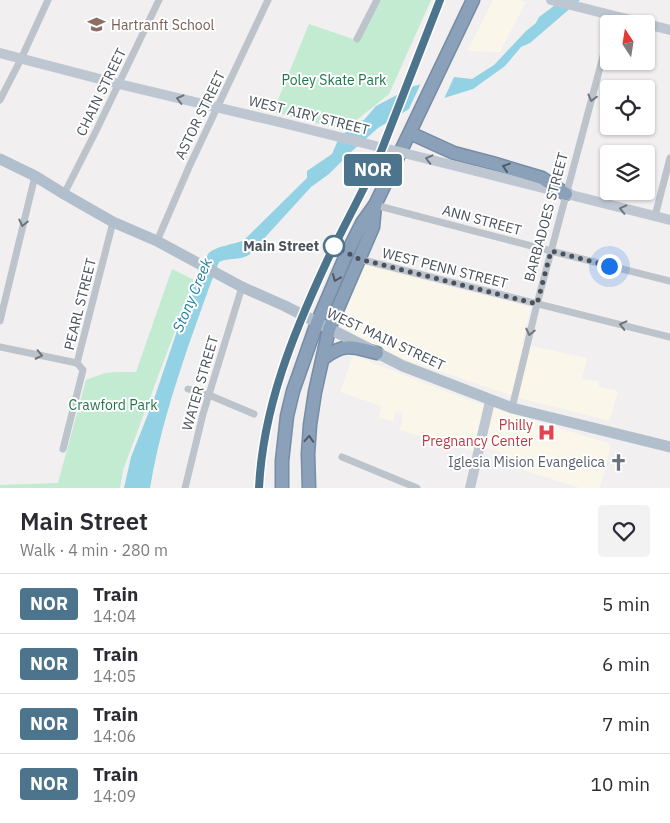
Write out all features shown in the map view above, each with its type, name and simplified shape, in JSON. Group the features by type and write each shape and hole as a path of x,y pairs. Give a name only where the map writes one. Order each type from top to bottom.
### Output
{"highway":[{"path":"282,488 282,461 287,416 293,391 317,323 346,255 362,223 375,205 473,0"},
{"path":"410,133 454,153 492,162 542,178 566,194"},
{"path":"308,488 310,425 315,392 329,329 373,228 375,205"},
{"path":"324,358 335,350 345,347 354,347 377,353"}],"main road":[{"path":"551,0 587,9 601,15"},
{"path":"655,27 670,30"},
{"name":"WEST AIRY STREET","path":"0,53 670,220"},
{"name":"WEST MAIN STREET","path":"0,159 34,176 113,222 157,241 238,285 425,376 512,408 670,447"},
{"path":"470,488 490,400"}],"street":[{"path":"0,100 48,0"},
{"name":"CHAIN STREET","path":"64,194 159,0"},
{"name":"ASTOR STREET","path":"157,241 189,167 268,0"},
{"path":"357,39 377,0"},
{"name":"BARBADOES STREET","path":"512,408 537,304 600,67"},
{"path":"655,216 670,158"},
{"path":"0,321 34,176"},
{"name":"ANN STREET","path":"375,205 670,281"},
{"name":"PEARL STREET","path":"63,449 83,370 77,363 113,222"},
{"name":"WEST PENN STREET","path":"359,259 670,337"},
{"name":"WATER STREET","path":"185,488 202,414 209,395 238,285"},
{"path":"0,347 77,363"},
{"path":"188,389 209,395 254,414"},
{"path":"342,457 408,486 417,488"}],"shaded area":[{"path":"493,0 518,0 526,2 500,52 467,51"},
{"path":"365,265 531,307 522,344 587,358 582,379 599,381 599,387 618,391 610,421 519,398 401,358 338,325"},
{"path":"353,355 468,400 611,444 600,488 580,488 504,464 505,458 500,455 500,452 476,444 474,451 400,430 403,413 396,411 393,421 379,418 381,406 340,392"}],"green space":[{"name":"Poley Skate Park","path":"376,0 431,0 389,94 344,130 273,112 309,24 356,40"},
{"name":"Crawford Park","path":"172,269 194,280 123,470 120,488 0,488 0,485 58,483 86,380 105,373 136,372"}],"water":[{"name":"Stony Creek","path":"562,0 580,0 530,43 521,47 505,66 473,89 409,109 378,128 329,174 311,187 249,255 219,262 172,397 157,451 150,488 124,488 131,457 154,399 177,331 192,299 192,290 208,254 220,247 244,240 307,178 307,171 332,154 338,140 356,122 364,120 376,106 414,86 454,77 472,79 494,65 536,23 539,17"}],"pier":[{"path":"455,75 443,101 407,113 422,81"}],"railway":[{"path":"259,488 262,458 273,399 292,343 327,261 384,146 440,0"}],"train":[{"name":"NOR","path":"259,488 262,450 268,417 280,373 327,261 390,132 440,0"}],"place":[{"name":"Hartranft School","path":"97,25"},
{"name":"Main Street","path":"334,246"},
{"name":"Philly Pregnancy Center","path":"547,433"},
{"name":"Iglesia Mision Evangelica","path":"619,462"}],"route":[{"path":"334,246 359,259 537,304 551,251 609,266"}]}
